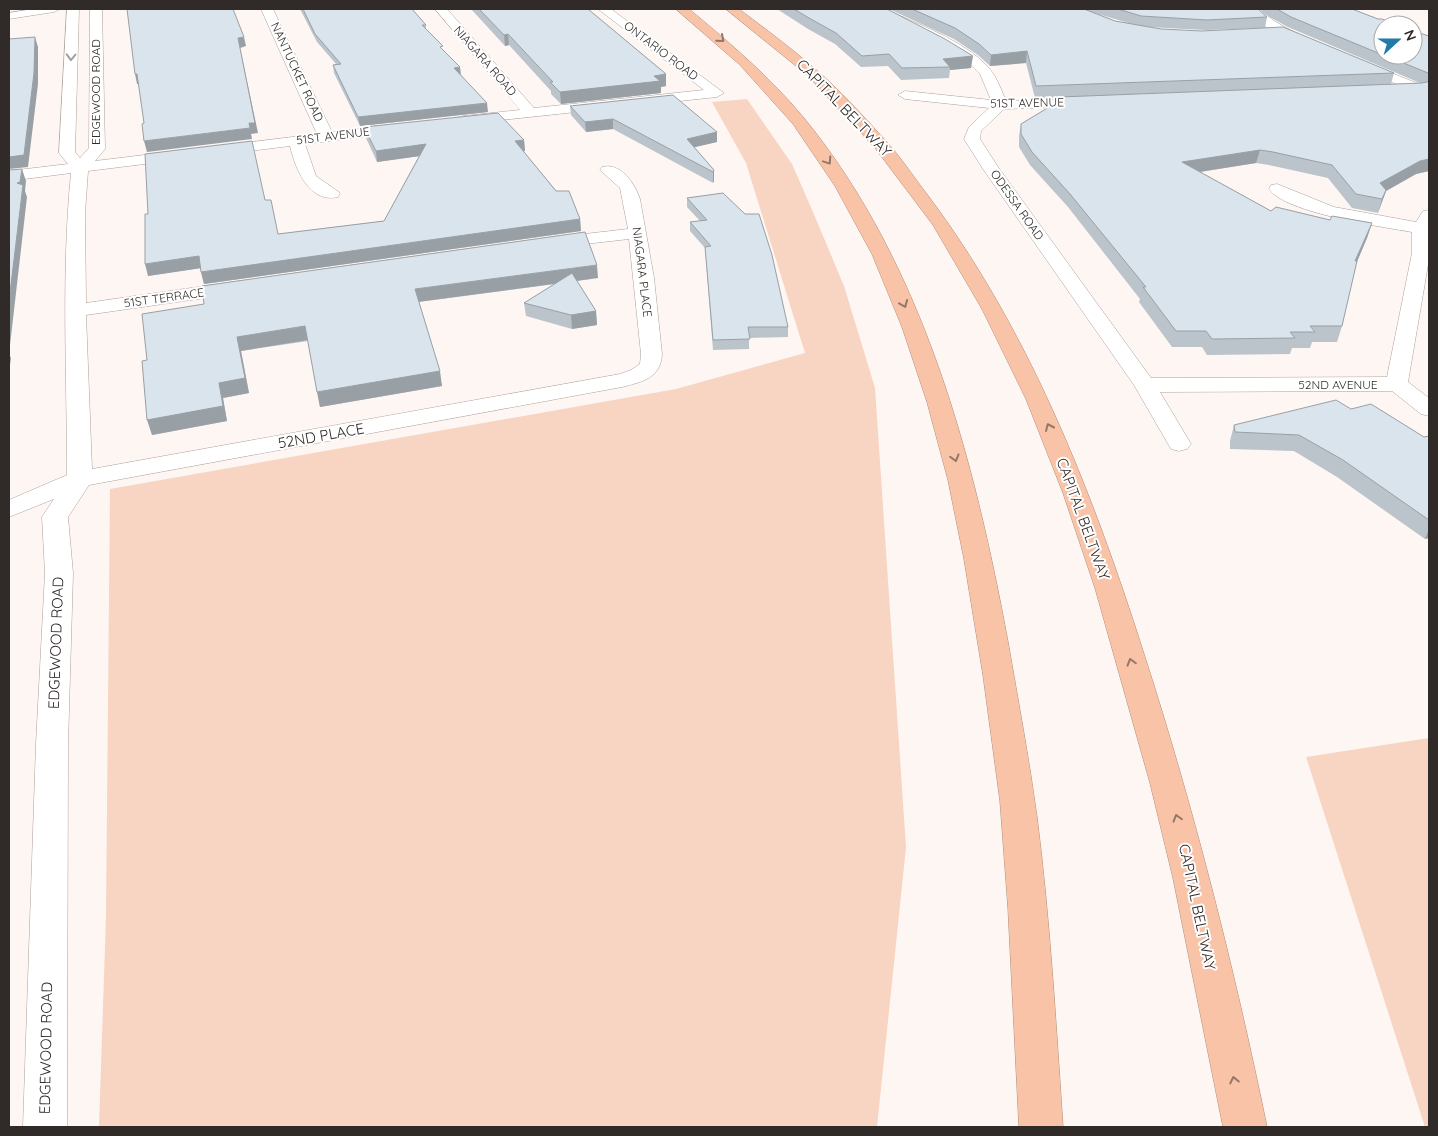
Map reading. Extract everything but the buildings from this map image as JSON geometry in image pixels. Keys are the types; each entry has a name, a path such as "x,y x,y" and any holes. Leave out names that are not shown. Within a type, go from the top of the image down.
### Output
{"highway":[{"path":"682,9 707,27 738,54 770,86 808,132 844,184 884,255 924,353 962,484 991,626 1021,832 1041,1127"},
{"name":"CAPITAL BELTWAY","path":"732,9 788,50 823,82 869,129 912,181 961,253 1015,350 1072,481 1122,628 1183,841 1245,1127"}],"street":[{"path":"9,16 54,9"},
{"name":"EDGEWOOD ROAD","path":"73,9 68,153 80,168 98,150 96,9"},
{"name":"NANTUCKET ROAD","path":"267,9 326,136"},
{"name":"NIAGARA ROAD","path":"441,9 530,113"},
{"name":"ONTARIO ROAD","path":"530,113 717,94 604,9"},
{"path":"876,9 976,63 994,87 1000,106"},
{"path":"1252,9 1261,18 1283,32 1319,47"},
{"path":"1263,34 1283,32"},
{"path":"1346,59 1424,91"},
{"path":"1390,90 1424,91"},
{"name":"51ST AVENUE","path":"905,94 1000,106 1112,101"},
{"name":"ODESSA ROAD","path":"1000,106 974,130 972,139 991,169 1145,386 1180,444"},
{"path":"452,122 530,113"},
{"name":"51ST AVENUE","path":"9,176 414,126"},
{"path":"296,140 301,159 310,180 323,190 332,193"},
{"path":"80,168 76,213 80,479"},
{"name":"NIAGARA PLACE","path":"608,170 628,186 638,233 652,363 647,371 637,376"},
{"name":"52ND AVENUE","path":"1145,386 1398,384 1425,253 1425,222 1321,209 1296,200 1277,189"},
{"path":"534,245 590,237 638,233"},
{"name":"51ST TERRACE","path":"76,310 262,284"},
{"name":"52ND PLACE","path":"9,510 80,479 487,406 637,376"},
{"path":"1398,384 1429,409"},
{"name":"EDGEWOOD ROAD","path":"45,1127 52,754 59,573 55,517 80,479"}],"shaded area":[{"path":"747,99 792,164 844,286 875,388 906,847 877,1127 99,1127 106,916 110,489 676,389 805,353 746,163 712,102"},
{"path":"1429,738 1429,1127 1425,1127 1306,757"}]}
